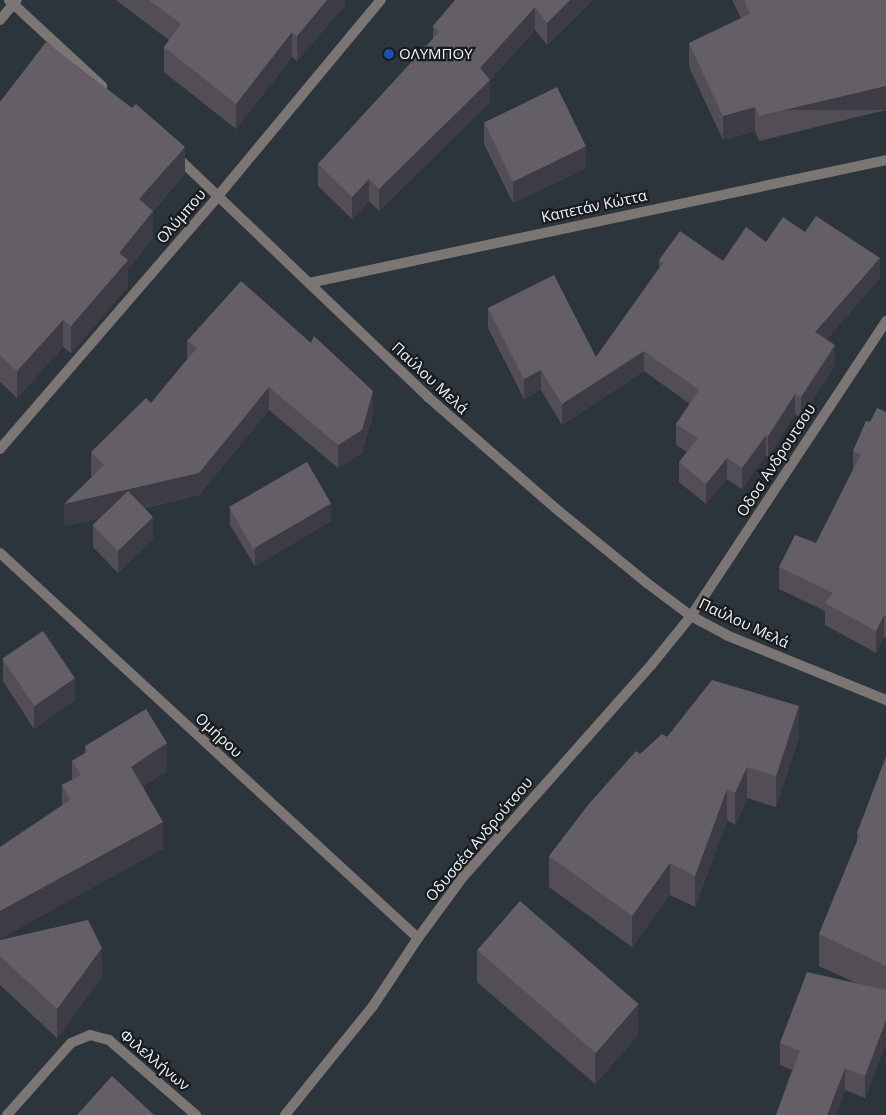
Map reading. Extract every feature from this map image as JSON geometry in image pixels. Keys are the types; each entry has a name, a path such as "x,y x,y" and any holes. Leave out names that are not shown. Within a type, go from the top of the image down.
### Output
{"street":[{"name":"Ολύμπου","path":"0,449 218,196 381,0"},
{"path":"0,20 13,1 112,96"},
{"name":"Παύλου Μελά","path":"169,149 477,442 560,512 690,616 726,635 886,700"},
{"name":"Καπετάν Κώττα","path":"309,283 886,160"},
{"name":"Οδοσ Ανδρουτσου","path":"690,616 886,321"},
{"name":"Ομήρου","path":"0,553 418,938"},
{"name":"Οδυσσέα Ανδρούτσου","path":"285,1115 373,1006 418,938 463,877 652,664 690,616"},
{"name":"Φιλελλήνων","path":"7,1115 71,1043 90,1035 109,1040 196,1115"}],"building":[{"path":"149,0 327,0 297,36 292,32 236,104 164,47 181,24"},
{"path":"455,0 570,0 547,23 535,7 480,68 490,80 379,189 369,179 352,197 318,164 439,32 433,26"},
{"path":"744,0 886,0 886,86 759,116 755,107 723,116 689,43 750,14"},
{"path":"46,42 132,108 136,104 185,147 139,199 153,211 119,253 128,260 71,326 63,320 17,371 0,355 0,102"},
{"path":"557,87 586,146 513,182 484,123"},
{"path":"816,216 880,258 815,332 835,345 801,397 795,394 768,436 766,435 742,468 727,458 706,484 679,462 698,438 676,424 699,390 644,351 562,404 541,370 524,379 488,308 554,275 596,357 663,263 659,260 680,231 723,261 746,227 766,242 783,217 805,232"},
{"path":"241,281 311,343 314,336 373,391 362,430 338,445 269,387 199,473 64,504 104,465 91,452 146,398 151,403 197,348 187,341"},
{"path":"877,408 886,412 886,616 884,615 876,631 825,603 833,593 779,567 795,535 816,543 861,454 853,451 866,421 870,422"},
{"path":"307,462 331,504 253,549 229,507"},
{"path":"128,491 153,517 118,551 93,525"},
{"path":"43,631 75,678 34,706 2,658"},
{"path":"712,680 799,706 776,776 747,767 735,793 727,789 695,876 670,863 632,916 549,856 588,805 636,751 640,754 662,734 667,737"},
{"path":"146,709 167,743 131,767 163,822 0,911 0,847 70,800 62,785 81,775 72,761 88,751 85,746"},
{"path":"886,757 886,966 819,934 860,834 857,833"},
{"path":"520,901 638,1004 596,1053 477,950"},
{"path":"88,920 102,948 57,1009 0,956 0,940"},
{"path":"807,972 886,990 886,1020 865,1076 845,1068 827,1115 776,1115 800,1051 780,1043"},
{"path":"112,1076 154,1115 77,1115"}],"place":[{"name":"ΟΛΥΜΠΟΥ","path":"389,54"}]}
